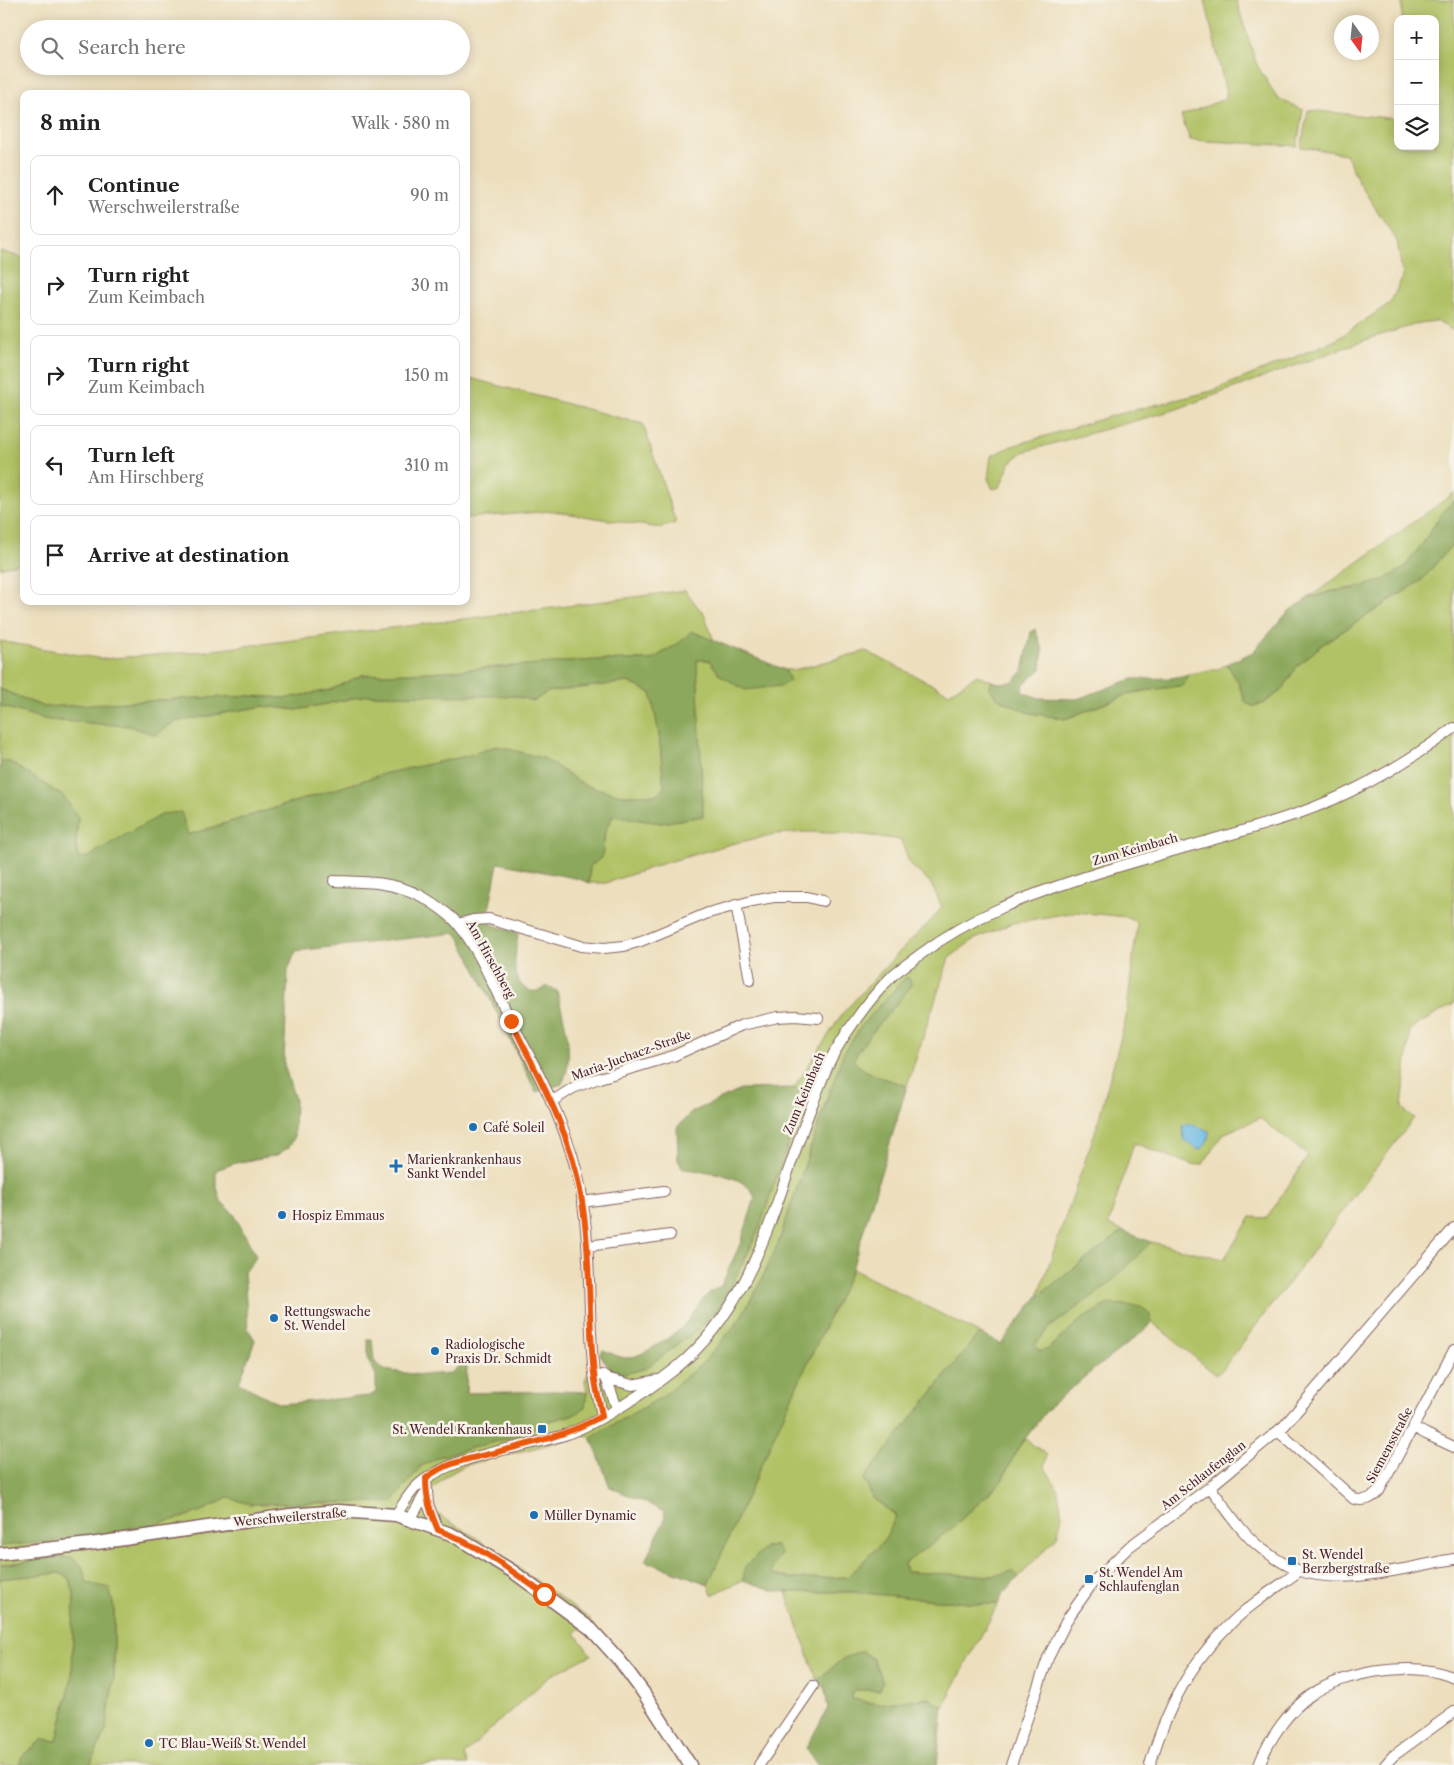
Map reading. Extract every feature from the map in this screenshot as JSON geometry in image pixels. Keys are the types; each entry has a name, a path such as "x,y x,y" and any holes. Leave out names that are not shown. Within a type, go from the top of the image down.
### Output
{"main road":[{"name":"Werschweilerstraße","path":"0,1554 90,1544 290,1515 339,1511 396,1515 451,1534 512,1571 590,1629 620,1661 638,1684 690,1765"}],"street":[{"name":"Zum Keimbach","path":"396,1515 414,1488 426,1478 445,1467 570,1432 647,1390 699,1347 725,1316 743,1287 765,1240 799,1139 833,1054 865,1008 895,974 939,940 978,917 1050,888 1118,866 1283,819 1328,801 1404,763 1454,728"},
{"name":"Am Hirschberg","path":"334,880 381,882 419,895 458,924 477,954 551,1102 565,1133 575,1163 588,1246 593,1365 602,1416"},
{"path":"458,924 473,920 489,919 581,946 604,948 624,946 641,941 708,913 736,904 774,898 807,897 823,901"},
{"path":"736,904 750,980"},
{"name":"Maria-Juchacz-Straße","path":"551,1102 573,1088 588,1082 722,1039 742,1026 778,1017 818,1018"},
{"path":"582,1202 664,1191"},
{"name":"Am Schlaufenglan","path":"1011,1765 1051,1651 1068,1618 1094,1581 1129,1547 1210,1487 1278,1432 1454,1228"},
{"path":"588,1246 670,1235"},
{"name":"Siemensstraße","path":"1278,1432 1354,1498 1360,1500 1373,1497 1380,1491 1454,1350"},
{"path":"593,1365 606,1378 617,1408"},
{"path":"606,1378 632,1384 662,1379"},
{"path":"1413,1426 1454,1447"},
{"path":"426,1478 428,1504 438,1530"},
{"path":"1210,1487 1256,1543 1272,1556 1299,1570 1323,1576 1351,1577 1454,1559"},
{"path":"410,1520 426,1492"},
{"path":"1150,1765 1174,1700 1190,1671 1205,1651 1226,1628 1255,1602 1299,1570"},
{"path":"1259,1765 1269,1744 1285,1721 1310,1695 1326,1686 1377,1672 1405,1669 1426,1670 1454,1678"},
{"path":"759,1765 813,1686"},
{"path":"1385,1765 1393,1756 1454,1712"}],"green space":[{"path":"1205,0 1236,0 1257,65 1277,98 1303,110 1297,146 1190,140 1181,116 1227,98"},
{"path":"1402,0 1454,0 1454,331 1436,321 1420,323 1371,338 1174,410 1023,452 1010,463 1000,487 993,489 988,479 991,456 1012,446 1118,414 1212,391 1336,340 1390,303 1403,277 1397,241 1359,183 1346,154 1301,147 1308,110 1394,119 1394,150 1439,150 1439,15 1402,15"},
{"path":"0,251 20,257 20,563 0,568"},
{"path":"470,378 643,424 676,523 660,528 552,511 470,518"},
{"path":"1454,493 1450,504 1439,517 1413,558 1396,574 1379,582 1332,591 1307,599"},
{"path":"1454,500 1454,542 1422,580 1323,644 1296,667 1283,689 1263,704 1252,706 1245,701 1238,682 1227,664 1253,652 1289,611 1307,599 1383,580 1404,568 1440,516"},
{"path":"1454,542 1454,1004 1410,1029 1402,1108 1414,1118 1222,1370 1216,1375 1152,1322 1149,1313 1082,1319 1047,1350 1039,1351 1034,1345 1050,1327 1108,1285 1151,1242 1224,1259 1251,1217 1267,1218 1308,1156 1260,1118 1223,1134 1203,1164 1192,1165 1134,1143 1108,1225 1123,1231 1038,1296 1096,1129 1126,1018 1137,924 1128,917 1075,912 1013,923 973,940 949,958 907,1086 864,1070 853,1060 866,1040 912,985 909,979 905,978 862,1025 829,1092 778,1244 758,1287 739,1320 705,1361 662,1397 591,1437 583,1436 466,1465 446,1476 431,1491 432,1511 472,1535 591,1620 575,1633 591,1655 550,1676 497,1723 464,1755 468,1765 90,1765 106,1730 114,1676 114,1608 109,1588 87,1583 82,1566 74,1558 58,1557 0,1565 0,1546 118,1533 216,1505 227,1497 250,1504 392,1502 421,1466 441,1456 510,1438 550,1421 578,1413 587,1392 585,1380 593,1365 625,1374 646,1368 742,1266 758,1231 802,1104 801,1094 794,1088 842,1014 901,950 931,921 942,907 930,882 910,865 901,840 865,835 809,832 776,834 731,844 665,863 606,883 589,883 590,866 602,858 605,831 613,816 661,823 703,816 697,660 709,660 720,675 790,681 785,670 794,670 866,651 949,693 977,675 992,681 989,688 998,698 1026,712 1065,719 1132,693 1184,685 1189,674 1218,669 1227,664 1238,682 1245,701 1252,706 1263,704 1283,689 1296,667 1323,644 1422,580"},
{"path":"685,590 705,616 714,641 691,631 679,643 651,660 594,660 362,675 331,690 287,698 250,696 44,707 0,689 0,641 102,659 205,651"},
{"path":"1035,629 1043,650 1041,669 1024,684 1022,692 1039,698 1077,699 1132,679 1172,678 1189,674 1184,685 1132,693 1065,719 1026,712 998,698 989,688 992,681 998,683 1013,682 1023,671 1031,632"},
{"path":"691,631 785,670 790,681 781,686 745,690 720,675 709,660 697,660 703,816 661,823 613,816 605,831 602,858 590,866 589,883 579,879 498,863 488,915 491,924 518,933 515,969 522,985 530,991 541,990 547,986 557,991 568,1050 566,1073 562,1084 536,1092 456,933 296,951 288,970 284,1064 295,1100 294,1138 289,1147 277,1155 236,1163 216,1170 216,1184 221,1201 234,1214 256,1256 244,1272 248,1329 255,1340 239,1383 280,1404 370,1396 376,1392 376,1375 368,1360 368,1339 372,1339 374,1361 384,1370 420,1375 451,1373 460,1365 467,1366 466,1393 587,1392 585,1407 578,1413 550,1421 510,1438 441,1456 421,1466 392,1502 250,1504 227,1497 201,1511 182,1518 152,1525 76,1538 0,1546 0,760 10,762 63,796 78,817 76,844 78,858 89,857 163,814 181,812 188,835 387,773 467,756 497,746 545,759 584,785 621,795 655,795 664,788 659,734 651,693 628,682 547,692 534,701 514,696 368,695 297,710 264,706 174,722 156,735 129,726 48,720 0,706 0,689 44,707 250,696 287,698 330,690 362,675 594,660 651,660 679,643"},
{"path":"628,682 651,693 659,734 664,788 655,795 621,795 584,785 545,759 497,746 467,756 387,773 188,835 115,842 89,857 77,858 78,817 10,762 0,760 0,706 48,720 129,726 156,735 174,722 264,706 297,710 368,695 514,696 534,701 547,692"},
{"path":"905,978 909,978 912,985 866,1040 853,1060 864,1070 907,1086 852,1269 787,1407 708,1584 645,1561 665,1519 664,1511 610,1487 591,1437 662,1397 705,1361 739,1320 758,1287 778,1244 843,1054 862,1025"},
{"path":"794,1088 801,1094 802,1104 758,1231 723,1303 700,1328 646,1368 625,1374 610,1369 600,1354 603,1350 628,1358 650,1349 681,1328 700,1302 708,1294 721,1286 741,1242 755,1198 751,1190 735,1179 724,1175 683,1169 678,1160 677,1127 692,1112 743,1089"},
{"path":"1123,1231 1151,1242 1108,1285 1050,1327 1035,1345 1039,1351 1047,1350 1082,1319 1108,1304 1141,1306 1149,1313 1152,1322 1140,1334 1050,1406 1018,1448 1001,1482 952,1528 904,1564 906,1572 993,1576 1013,1571 1019,1577 1003,1594 998,1604 979,1604 853,1592 786,1592 772,1590 743,1580 745,1567 765,1547 776,1546 781,1553 770,1573 792,1579 847,1577 884,1541 896,1516 873,1498 864,1479 979,1333 1001,1344 1038,1296"},
{"path":"852,1269 979,1333 864,1479 873,1498 896,1516 884,1541 847,1577 792,1579 769,1573 776,1546 765,1547 745,1567 743,1580 712,1595 708,1584 787,1407"},
{"path":"1025,1439 1047,1455 1044,1466 1058,1490 1062,1516 1057,1537 1019,1577 1013,1571 993,1576 906,1572 904,1563 952,1528 1001,1482 1018,1448"},
{"path":"59,1557 74,1558 82,1566 87,1583 109,1588 114,1608 114,1676 106,1730 90,1765 19,1765 22,1756 43,1739 57,1741 72,1678 74,1593 68,1577 59,1573 0,1579 0,1565"},
{"path":"59,1573 68,1577 74,1593 72,1678 57,1741 43,1739 22,1756 19,1765 0,1765 0,1579"},
{"path":"786,1592 853,1592 979,1604 998,1604 943,1707 929,1698 878,1704 852,1699 851,1694 854,1690 880,1690 844,1658 817,1680"},
{"path":"863,1651 874,1660 883,1683 880,1690 854,1690 851,1694 852,1699 878,1704 929,1698 943,1707 937,1765 817,1765 806,1748 828,1708 824,1686 817,1680 844,1658"}],"water":[{"path":"1192,1124 1209,1131 1203,1148 1198,1150 1184,1139 1183,1125"}],"place":[{"name":"Café Soleil","path":"473,1127"},
{"name":"Marienkrankenhaus Sankt Wendel","path":"396,1166"},
{"name":"Hospiz Emmaus","path":"282,1215"},
{"name":"Rettungswache St. Wendel","path":"274,1318"},
{"name":"Radiologische Praxis Dr. Schmidt","path":"435,1351"},
{"name":"St. Wendel Krankenhaus","path":"542,1429"},
{"name":"Müller Dynamic","path":"534,1515"},
{"name":"St. Wendel Berzbergstraße","path":"1292,1561"},
{"name":"St. Wendel Am Schlaufenglan","path":"1089,1579"},
{"name":"TC Blau-Weiß St. Wendel","path":"149,1743"}],"route":[{"path":"511,1021 565,1133 575,1163 581,1190 588,1246 593,1365 602,1416 585,1426 552,1438 465,1460 445,1467 426,1478 426,1492 428,1504 438,1530 451,1534 476,1548 544,1594"}]}
